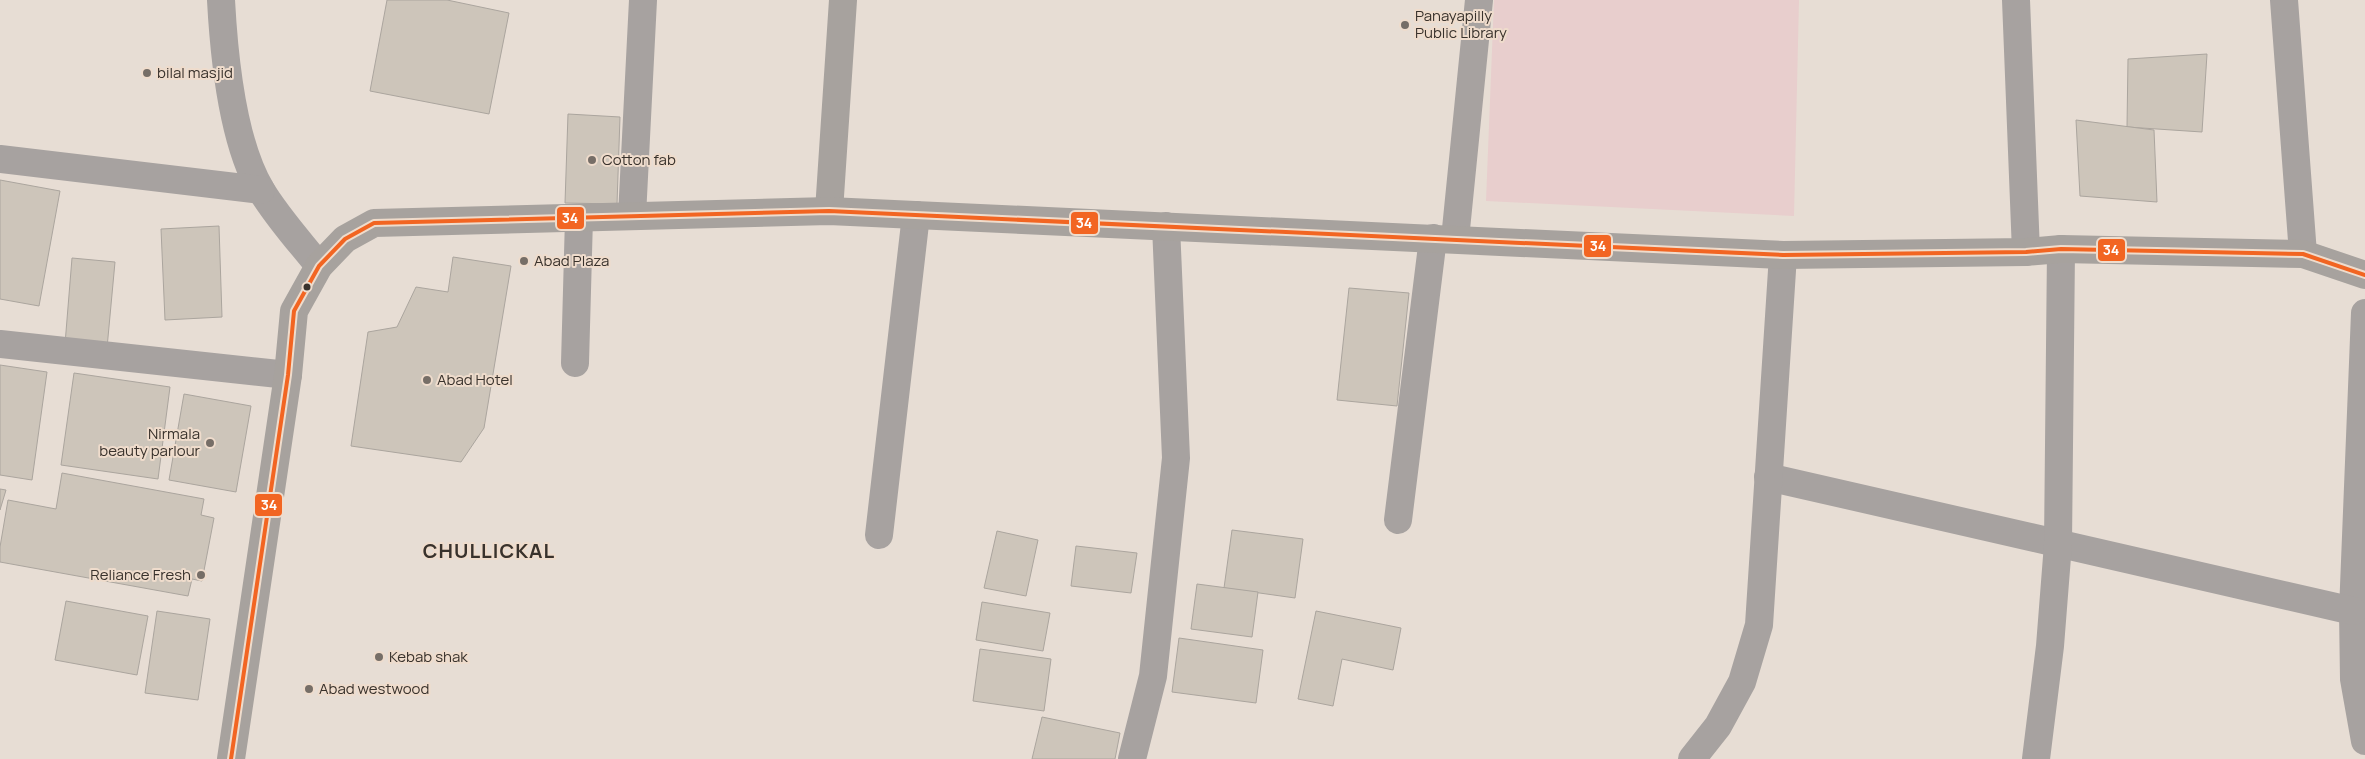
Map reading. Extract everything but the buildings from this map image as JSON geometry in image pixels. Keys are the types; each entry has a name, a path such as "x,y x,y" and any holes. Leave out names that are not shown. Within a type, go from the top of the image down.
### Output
{"main road":[{"path":"829,211 843,0"},
{"path":"232,759 288,375 294,311 319,266 345,239 374,223 829,211 1783,255 2026,252 2061,249 2303,254 2365,275"}],"street":[{"path":"221,0 224,48 242,148 261,190 319,266"},
{"path":"632,216 643,0"},
{"path":"1398,520 1444,239 1478,0"},
{"path":"2016,0 2026,252"},
{"path":"2284,0 2303,254"},
{"path":"0,160 261,190"},
{"path":"879,536 916,215"},
{"path":"575,362 579,218"},
{"path":"1132,759 1153,676 1176,458 1166,226"},
{"path":"2036,759 2050,646 2058,544 2061,249"},
{"path":"1692,759 1718,726 1742,682 1759,625 1783,255"},
{"path":"2365,313 2352,611 2354,679 2365,742"},
{"path":"0,344 288,375"},
{"path":"1768,477 2352,611"}],"shaded area":[{"path":"1494,0 1799,0 1794,216 1486,201"}],"transit line":[{"name":"34","path":"231,759 288,375 294,311 319,266 345,239 374,223 829,211 1783,255 2026,252 2061,249 2303,254 2365,275"}],"place":[{"name":"Panayapilly Public Library","path":"1405,25"},
{"name":"bilal masjid","path":"147,73"},
{"name":"Cotton fab","path":"592,160"},
{"name":"Abad Plaza","path":"524,261"},
{"name":"Abad Hotel","path":"427,380"},
{"name":"Nirmala beauty parlour","path":"210,443"},
{"name":"Reliance Fresh","path":"201,575"},
{"name":"Kebab shak","path":"379,657"},
{"name":"Abad westwood","path":"309,689"}],"district":[{"name":"CHULLICKAL","path":"489,551"}]}
